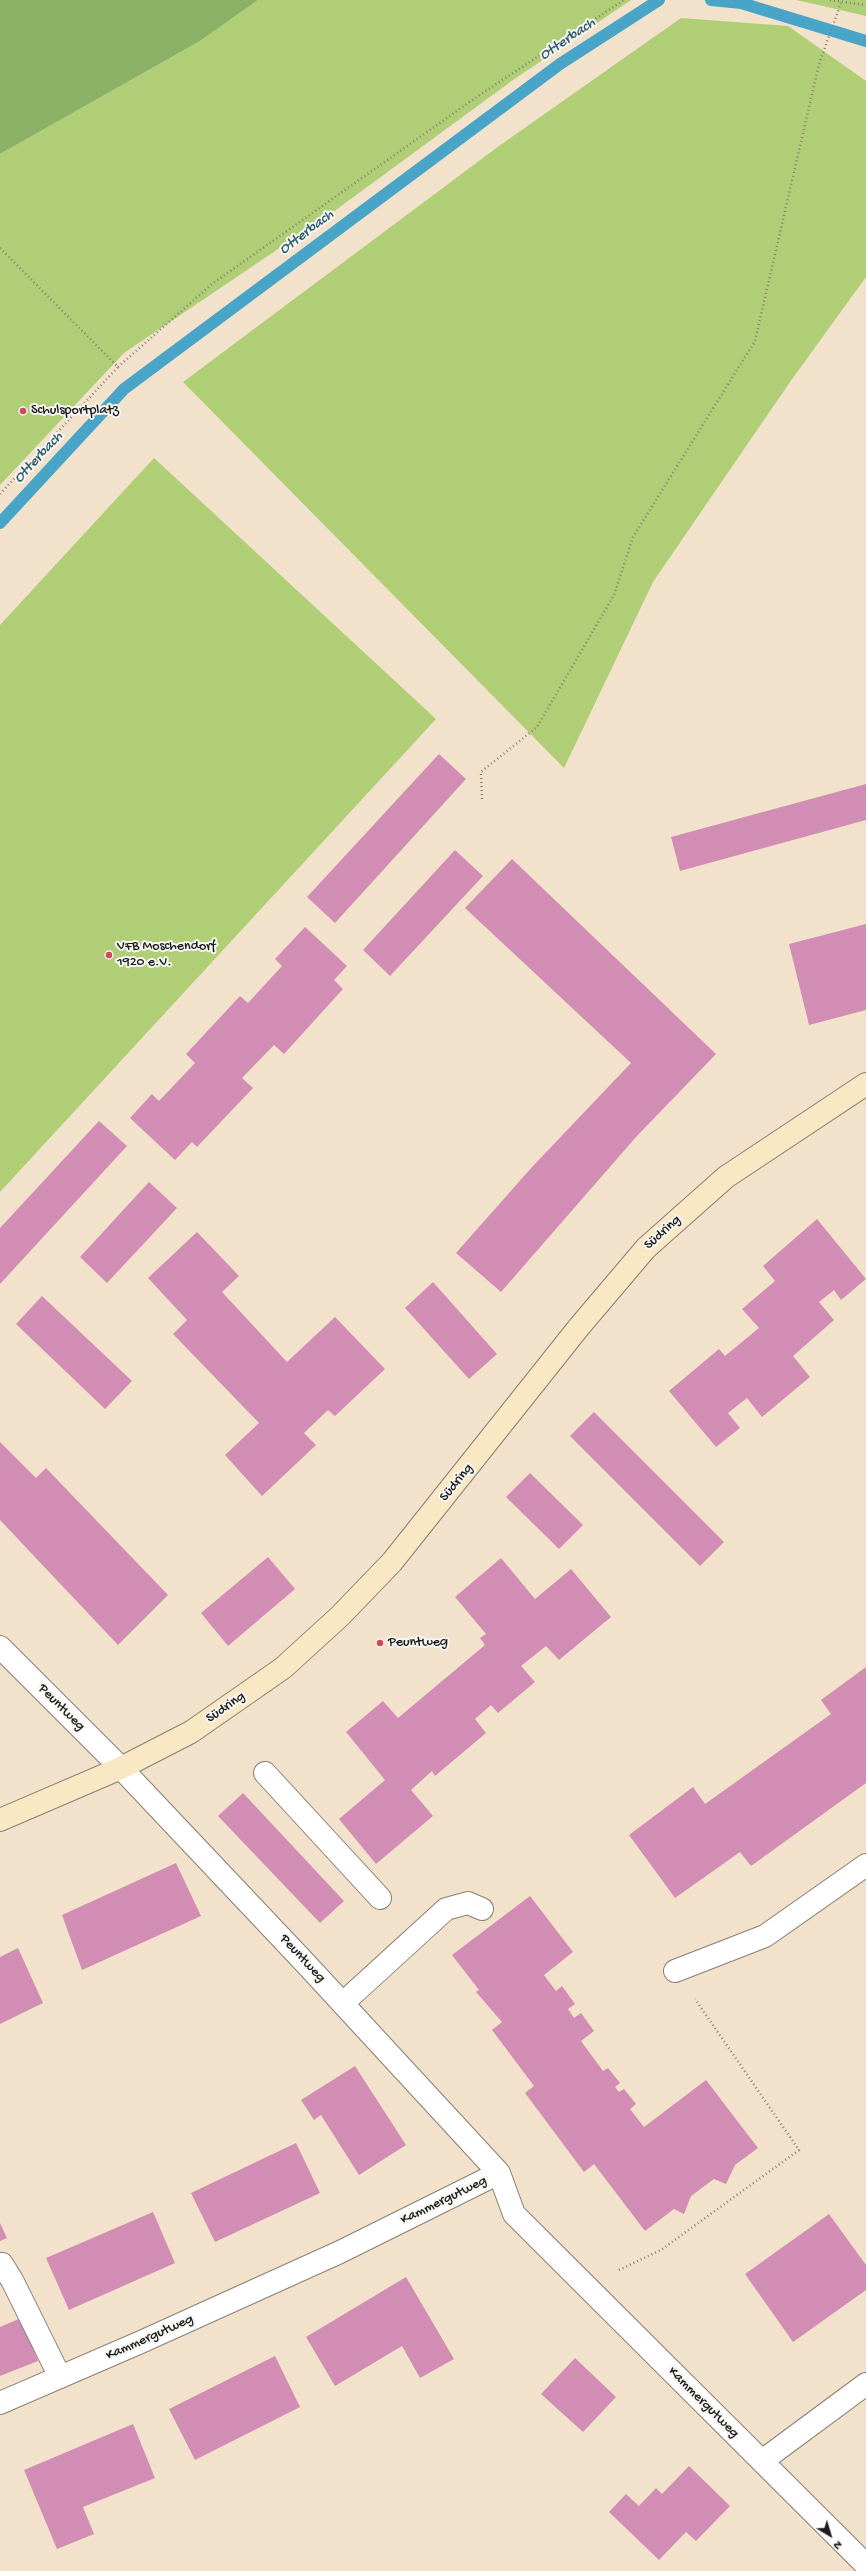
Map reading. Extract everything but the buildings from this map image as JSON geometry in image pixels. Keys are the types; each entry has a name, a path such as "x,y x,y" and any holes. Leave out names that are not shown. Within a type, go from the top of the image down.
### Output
{"street":[{"name":"Südring","path":"0,1820 121,1768 191,1732 283,1668 340,1616 392,1562 579,1327 646,1248 726,1177 866,1084"},
{"name":"Peuntweg","path":"0,1647 121,1768 343,2003 499,2173"},
{"path":"265,1773 380,1898"},
{"path":"675,1971 765,1936 866,1865"},
{"path":"343,2003 446,1909 468,1903 482,1908"},
{"name":"Kammergutweg","path":"0,2403 340,2252 499,2173 514,2214 866,2565"},
{"path":"0,2264 2,2264 13,2282 60,2377"},
{"path":"762,2461 866,2384"}],"path":[{"path":"0,494 118,367 212,284 478,96 624,0"},
{"path":"830,0 841,3 866,5"},
{"path":"482,799 481,772 537,727 614,595 633,537 755,341 819,64 841,3"},
{"path":"0,248 118,367"},
{"path":"586,2286 661,2250 799,2150 675,1971"}],"green space":[{"path":"0,0 258,0 200,41 0,154"},
{"path":"258,0 631,0 513,80 333,212 124,353 0,485 0,154 200,41"},
{"path":"796,0 866,0 866,16 810,3"},
{"path":"681,18 788,26 866,81 866,277 790,382 653,582 564,768 183,382 499,146"},
{"name":"VFB Moschendorf 1920 e.V.","path":"154,458 436,719 0,1192 0,625"}],"waterway":[{"name":"Otterbach","path":"0,523 124,389 560,64 659,0"},
{"name":"Otterbach","path":"711,0 741,3 866,41"}],"place":[{"name":"Schulsportplatz","path":"23,411"},
{"name":"VFB Moschendorf 1920 e.V.","path":"109,955"},
{"name":"Peuntweg","path":"380,1643"}]}
